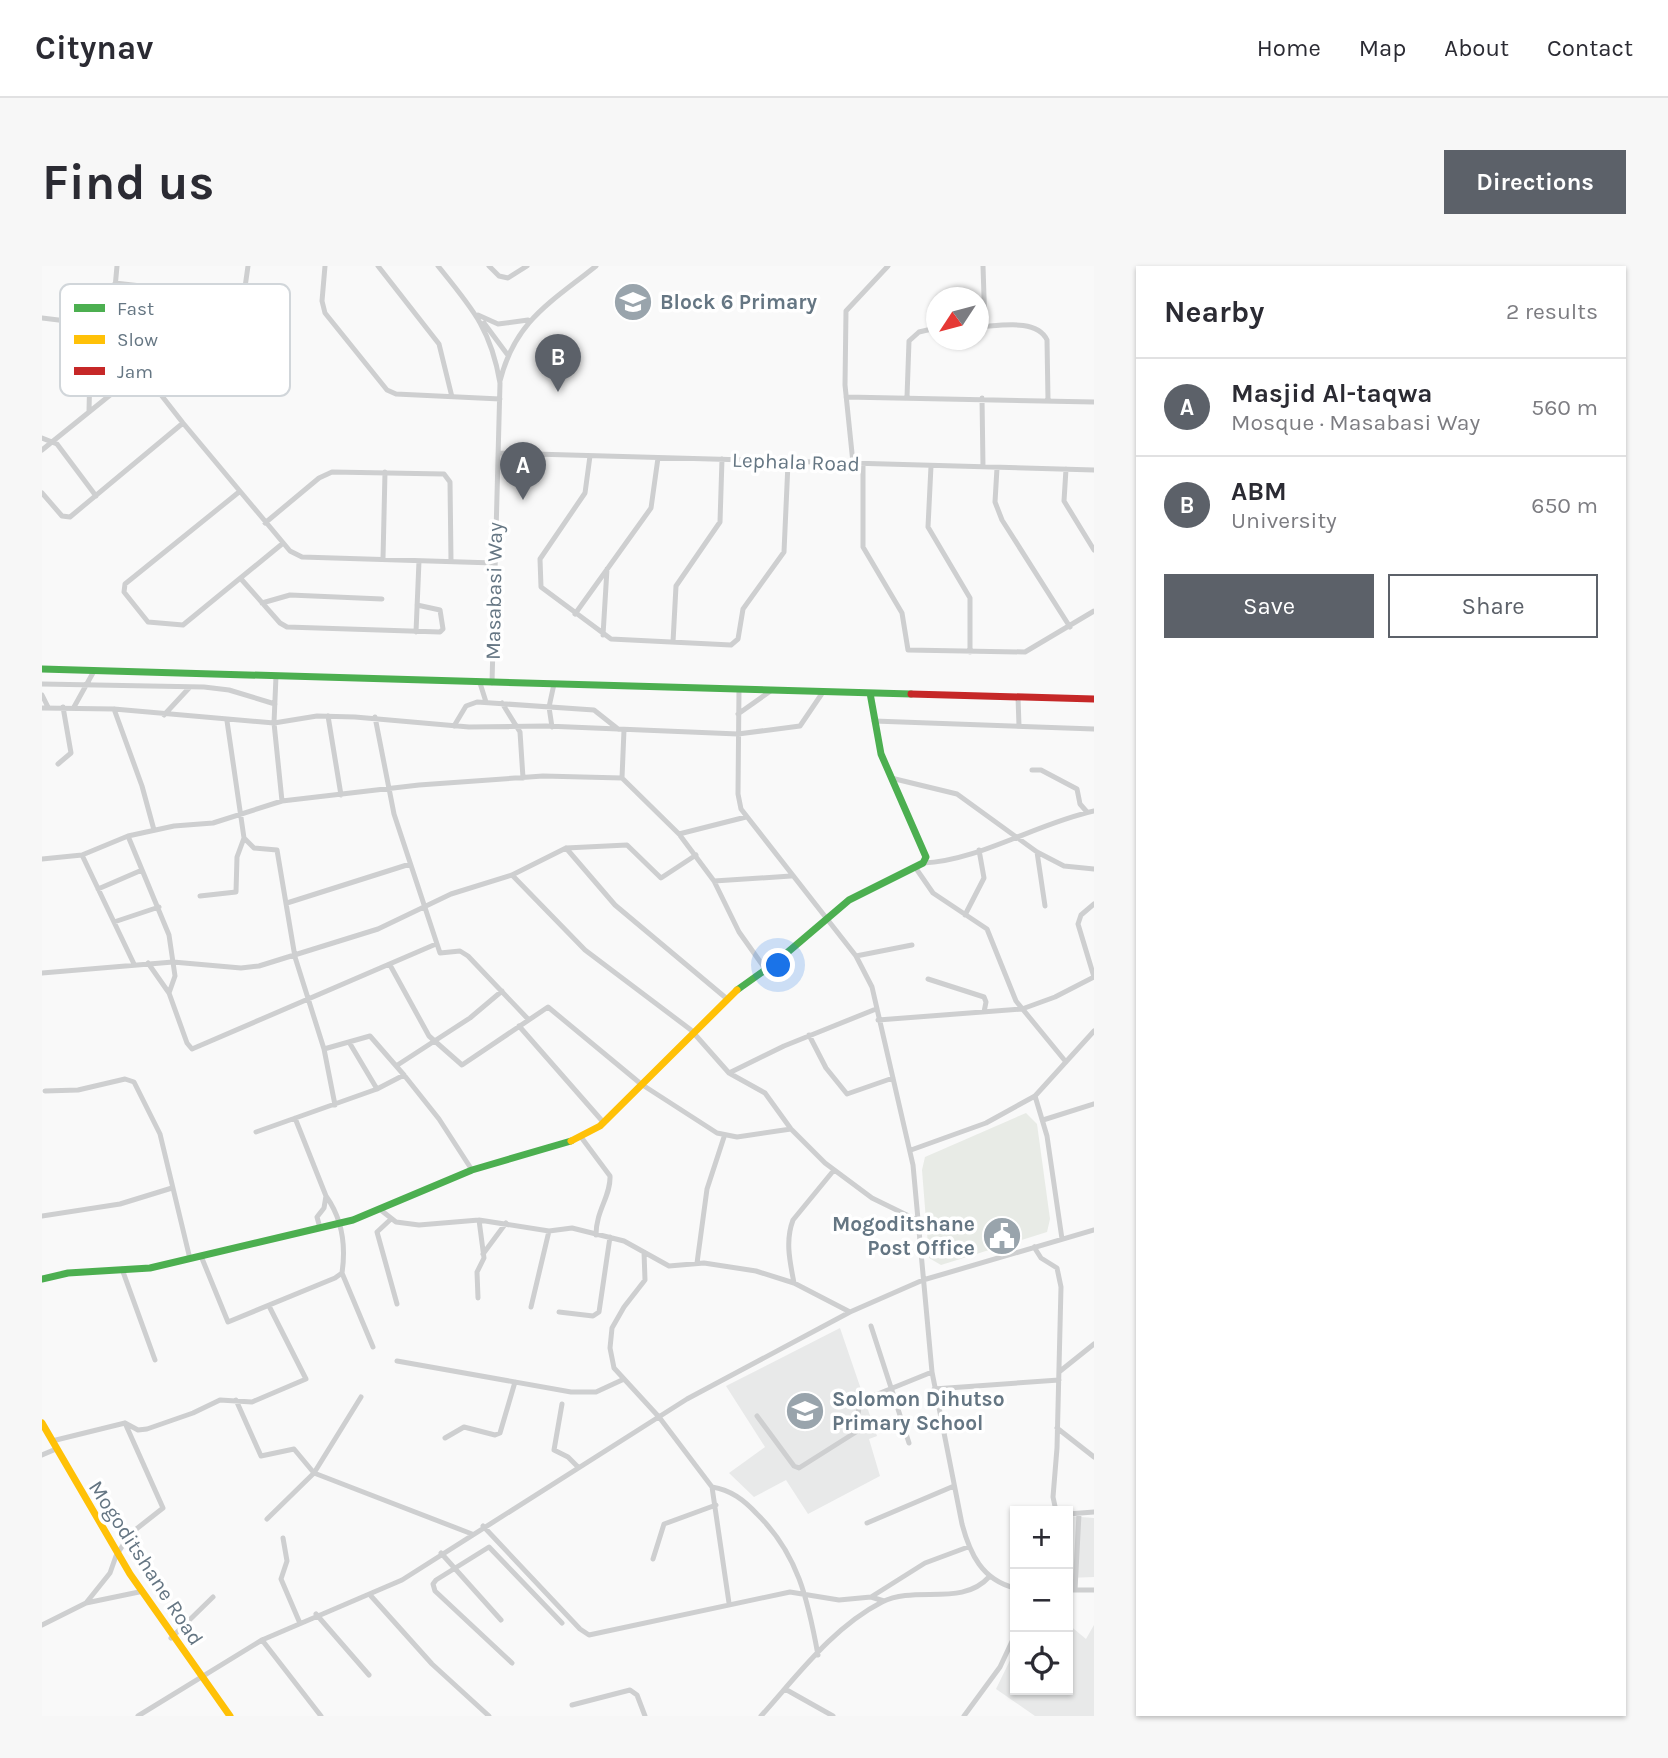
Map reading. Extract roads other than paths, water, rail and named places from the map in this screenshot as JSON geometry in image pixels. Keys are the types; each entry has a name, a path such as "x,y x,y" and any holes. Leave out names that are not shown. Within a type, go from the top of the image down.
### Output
{"main road":[{"path":"42,669 1094,699"},
{"path":"42,1279 150,1268 340,1224 382,1211 472,1170 581,1137 604,1123 691,1030 726,998 766,970 825,918 860,894 919,865 926,857 924,847 890,778 874,721 870,693"},
{"name":"Mogoditshane Road","path":"42,1423 139,1592 230,1716"}],"street":[{"path":"117,266 116,283 125,284"},
{"path":"246,284 248,266"},
{"path":"325,266 322,301 325,313 387,390 396,394 500,399"},
{"path":"378,266 439,344 452,397"},
{"name":"Masabasi Way","path":"438,266 478,315 494,353 500,383 492,683"},
{"path":"489,266 499,276 508,278 527,266"},
{"path":"500,383 507,354 531,319 596,266"},
{"path":"853,463 846,397 846,311 888,266"},
{"path":"983,266 983,287"},
{"path":"478,315 489,321 506,324 531,319"},
{"path":"478,315 507,354"},
{"path":"42,318 60,320"},
{"path":"989,327 1034,327 1043,332 1047,340 1048,400"},
{"path":"907,397 909,341 926,330"},
{"path":"89,396 89,411"},
{"path":"42,450 108,396"},
{"path":"161,396 282,544 302,557 494,563"},
{"path":"846,397 1094,402"},
{"path":"982,398 983,467"},
{"path":"42,494 66,518 183,423"},
{"path":"42,438 54,441 96,496"},
{"name":"Lephala Road","path":"498,453 1094,470"},
{"path":"590,456 585,493 542,555 539,564 541,587 611,639 731,645 738,639 743,609 784,552 788,463"},
{"path":"575,614 651,508 658,458"},
{"path":"673,642 677,586 720,522 722,459"},
{"path":"863,464 863,547 902,613 905,646 913,652 1025,652 1094,611"},
{"path":"931,466 928,527 970,598 970,652"},
{"path":"997,468 995,502 1002,520 1070,627"},
{"path":"1066,469 1064,500 1094,550"},
{"path":"265,523 326,474 340,471 440,474 450,482 451,561"},
{"path":"383,559 385,472"},
{"path":"239,492 124,588 148,622 178,625 188,623 282,544"},
{"path":"416,632 419,561"},
{"path":"603,635 607,569"},
{"path":"242,580 287,627 437,634 443,629 440,610 417,605"},
{"path":"262,603 290,595 383,598"},
{"path":"74,707 94,671"},
{"path":"276,676 274,723 282,801"},
{"path":"480,682 486,702"},
{"path":"42,684 84,687 191,686 229,690 275,704"},
{"path":"552,727 550,707 554,684"},
{"path":"164,715 191,686"},
{"path":"738,690 738,801 746,817 856,956 869,977 911,1150 934,1389 954,1486 968,1546 989,1577 1010,1586"},
{"path":"738,714 772,691"},
{"path":"42,695 45,708 114,709 227,721 274,723 327,716 375,717 454,726 738,734 800,726 823,692"},
{"path":"1018,697 1019,726"},
{"path":"454,726 466,706 486,702 598,711 621,730 622,778 679,834 696,855 714,881 739,932 766,970"},
{"path":"502,703 517,727 523,778"},
{"path":"58,764 71,753 63,707"},
{"path":"114,709 142,786 154,830"},
{"path":"327,716 341,795"},
{"path":"375,717 410,864 436,944 443,955 460,951 468,956 528,1019"},
{"path":"200,896 236,892 237,857 244,838 227,721"},
{"path":"874,721 1094,729"},
{"path":"1032,770 1041,770 1077,789 1079,800 1091,812 1017,835 956,860 919,865 933,893 987,929 1010,990 1021,1009 1066,1062"},
{"path":"42,859 82,855 128,836 213,823 282,801 523,778 622,778"},
{"path":"890,778 957,794 1038,852 1064,866 1094,869"},
{"path":"679,834 746,817"},
{"path":"128,836 169,935 175,976 169,993"},
{"path":"244,838 254,848 277,850 296,957 324,1049 335,1105"},
{"path":"42,973 173,962 241,968 296,957 378,929 450,894 512,875 566,848 627,845 661,878 696,855"},
{"path":"566,848 615,905 726,998"},
{"path":"965,915 984,878 979,850"},
{"path":"1038,852 1045,906"},
{"path":"82,855 134,964"},
{"path":"287,903 410,864"},
{"path":"98,889 142,870"},
{"path":"512,875 585,950 691,1030 729,1073 765,1093 791,1129 834,1170 872,1198 919,1221"},
{"path":"714,881 791,876"},
{"path":"878,1020 1021,1009 1065,992 1094,976 1078,924 1081,915 1094,904"},
{"path":"114,922 159,907"},
{"path":"148,963 169,993 192,1049 309,1002 436,944"},
{"path":"856,956 912,945"},
{"path":"390,965 435,1041 464,1066 544,1007 554,1009 641,1084 724,1137 791,1129"},
{"path":"928,979 984,997 984,1012"},
{"path":"396,1066 470,1018 502,991"},
{"path":"729,1073 808,1035 876,1009"},
{"path":"519,1026 604,1123"},
{"path":"911,1150 986,1124 1035,1096 1094,1031"},
{"path":"808,1035 826,1068 847,1094 892,1078"},
{"path":"324,1049 365,1037 373,1038 439,1119 472,1170"},
{"path":"349,1042 377,1090"},
{"path":"256,1132 377,1090 404,1075"},
{"path":"45,1091 78,1090 130,1080 157,1125 190,1259"},
{"path":"1035,1096 1043,1120 1062,1239"},
{"path":"1043,1120 1094,1105"},
{"path":"295,1118 340,1224 346,1259 342,1273 373,1347"},
{"path":"581,1137 610,1176 608,1190 596,1215 596,1235"},
{"path":"697,1262 707,1189 724,1137"},
{"path":"794,1283 789,1230 793,1220 834,1170"},
{"path":"42,1216 120,1204 172,1188"},
{"path":"320,1228 317,1217 324,1208 326,1196"},
{"path":"382,1211 391,1219 407,1224 430,1225 479,1220 549,1231 572,1228 610,1237 669,1266 697,1262 742,1267 794,1283 850,1312"},
{"path":"391,1219 377,1232 397,1304"},
{"path":"479,1220 483,1254"},
{"path":"478,1298 477,1272 483,1254 506,1223"},
{"path":"138,1716 262,1640 299,1621 371,1595 402,1580 659,1417 850,1312 923,1280 1094,1230"},
{"path":"531,1307 549,1231"},
{"path":"559,1312 593,1316 599,1312 610,1237"},
{"path":"1034,1247 1041,1258 1053,1263 1059,1274 1055,1506"},
{"path":"644,1252 645,1280 616,1319 610,1339 614,1368 622,1380 659,1417 712,1487 729,1603"},
{"path":"201,1256 228,1322 342,1273"},
{"path":"122,1269 155,1360"},
{"path":"42,1455 54,1445 125,1423 138,1430 147,1429 193,1413 219,1400 252,1402 307,1378 269,1306"},
{"path":"871,1326 909,1443"},
{"path":"1059,1372 1094,1343"},
{"path":"397,1361 589,1393 622,1380"},
{"path":"757,1416 794,1466 799,1468 856,1432 859,1407 863,1400 932,1372"},
{"path":"934,1389 1059,1380"},
{"path":"445,1438 464,1427 495,1435 500,1433 515,1382"},
{"path":"267,1519 314,1474 360,1396"},
{"path":"236,1400 261,1456 294,1449 314,1474 472,1534"},
{"path":"562,1404 554,1450 568,1457 578,1467"},
{"path":"86,1603 110,1573 116,1556 130,1534 161,1511 163,1505 139,1460 125,1423"},
{"path":"1058,1428 1092,1455 1094,1446"},
{"path":"867,1523 954,1486"},
{"path":"712,1487 737,1495 772,1528 790,1556 807,1593 818,1655"},
{"path":"653,1559 664,1524 716,1505"},
{"path":"1073,1514 1094,1512"},
{"path":"1073,1571 1079,1514"},
{"path":"483,1527 580,1629 589,1635 790,1592 839,1600 871,1597 884,1601"},
{"path":"283,1538 287,1561 281,1579 299,1621"},
{"path":"871,1597 925,1563 968,1546"},
{"path":"512,1663 433,1588 436,1580 489,1547 562,1623"},
{"path":"441,1553 501,1620"},
{"path":"761,1716 846,1626 884,1601 913,1594 968,1591 989,1577"},
{"path":"1073,1590 1094,1590"},
{"path":"42,1625 86,1603 139,1592"},
{"path":"371,1595 432,1664 489,1716"},
{"path":"172,1638 213,1597"},
{"path":"316,1615 369,1675"},
{"path":"262,1640 321,1716"},
{"path":"964,1716 1000,1667 1010,1646"},
{"path":"785,1689 834,1716"},
{"path":"572,1705 630,1690 637,1695 645,1716"}],"place":[{"name":"Block 6 Primary","path":"633,302"},
{"name":"ABM","path":"558,392"},
{"name":"Masjid Al-taqwa","path":"523,500"},
{"name":"Mogoditshane Post Office","path":"1002,1236"},
{"name":"Solomon Dihutso Primary School","path":"805,1411"}]}
